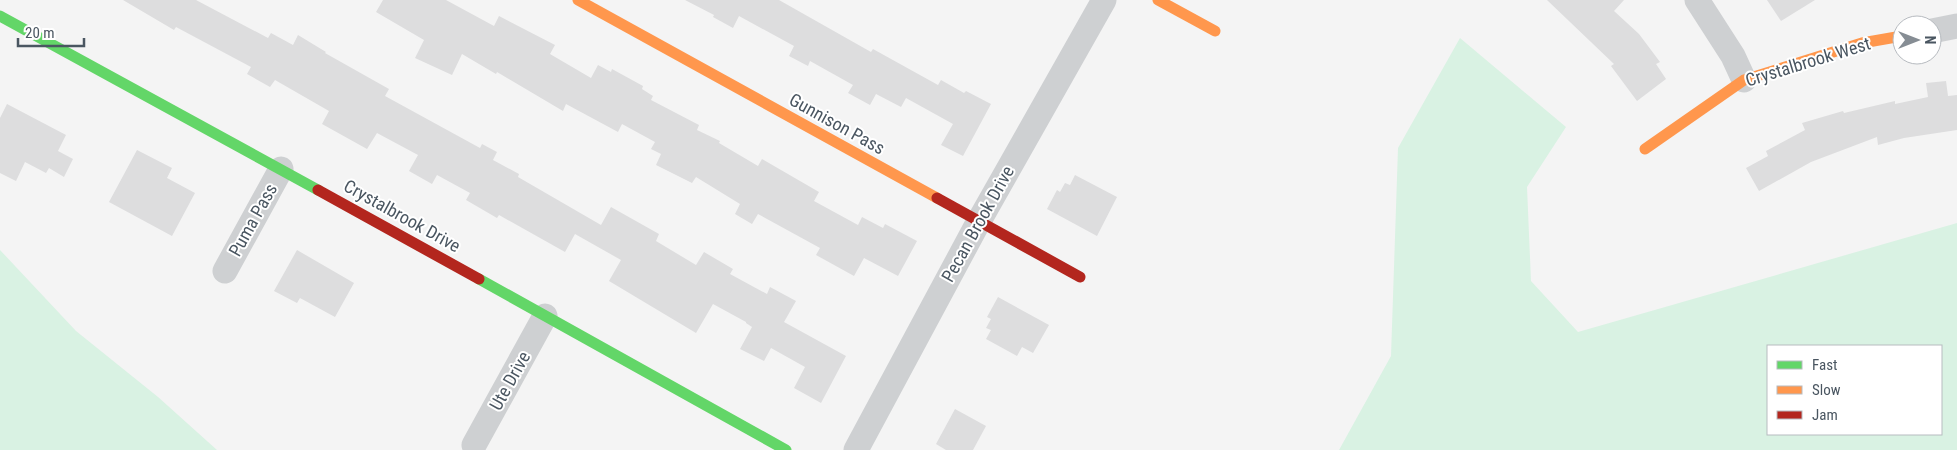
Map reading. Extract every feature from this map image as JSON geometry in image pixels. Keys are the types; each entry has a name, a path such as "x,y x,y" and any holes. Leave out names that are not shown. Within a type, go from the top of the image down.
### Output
{"street":[{"name":"Gunnison Pass","path":"578,0 1080,278"},
{"name":"Pecan Brook Drive","path":"856,450 979,221 1104,0"},
{"path":"1158,0 1215,31"},
{"path":"1697,0 1733,56 1744,80"},
{"name":"Crystalbrook Drive","path":"0,16 281,169 786,450"},
{"path":"1942,29 1957,26"},
{"name":"Crystalbrook West","path":"1645,149 1744,80 1862,43 1892,38"},
{"name":"Puma Pass","path":"225,271 281,169"},
{"name":"Ute Drive","path":"474,445 546,316"}],"green space":[{"path":"1460,38 1566,127 1527,187 1531,281 1578,332 1957,223 1957,450 1339,450 1391,356 1398,148"},
{"path":"0,250 76,331 158,397 217,450 0,450"}],"building":[{"path":"123,0 196,0 268,38 271,33 293,45 298,35 325,53 389,89 385,96 480,148 482,144 497,152 493,160 519,174 518,177 601,225 611,207 659,234 656,241 696,265 704,252 733,269 730,274 767,294 770,287 796,301 784,322 846,356 821,403 794,388 805,367 771,348 764,361 740,349 752,327 746,322 713,304 696,333 609,281 621,260 575,234 565,252 499,215 497,218 466,200 470,193 437,175 432,184 409,171 418,155 377,133 367,149 322,124 329,111 275,80 270,87 247,74 251,67 176,27 174,30"},
{"path":"383,0 446,0 494,26 499,16 555,45 550,54 591,78 598,65 611,72 612,69 643,86 642,89 653,96 651,100 699,125 697,130 720,141 719,143 758,166 762,159 819,192 814,201 858,225 862,217 883,228 885,224 917,241 898,276 864,258 854,276 816,255 820,248 758,214 752,224 735,214 740,204 696,177 692,183 656,165 661,154 651,149 655,142 622,124 618,132 566,104 563,111 497,72 496,74 462,54 452,75 415,58 424,40 376,12"},
{"path":"685,0 779,0 871,52 873,49 938,85 941,80 964,93 966,91 991,104 963,156 941,145 953,124 906,98 901,107 876,94 870,105 848,93 853,85 810,61 808,66 789,56 794,46 739,16 733,28 713,17 714,15"},
{"path":"1547,0 1624,0 1614,11 1639,34 1660,62 1656,64 1666,79 1637,101 1611,66 1614,64"},
{"path":"1767,0 1815,0 1781,21"},
{"path":"1946,81 1948,96 1957,95 1957,130 1904,138 1878,145 1877,137 1811,162 1759,191 1746,168 1768,156 1766,151 1805,130 1802,123 1843,111 1844,113 1895,101 1895,104 1928,97 1926,83"},
{"path":"7,104 66,135 58,151 73,159 64,177 49,168 46,173 25,162 16,181 0,173 0,118"},
{"path":"137,150 172,168 167,178 195,193 172,236 109,202"},
{"path":"1075,175 1117,197 1097,236 1047,209 1057,190 1060,192 1065,183 1070,185"},
{"path":"297,250 354,283 335,317 300,298 297,303 274,291"},
{"path":"998,297 1049,325 1033,353 1022,347 1017,356 986,339 991,330 986,328 991,319 987,317"},
{"path":"955,409 986,426 973,450 946,450 936,444"}],"traffic: fast":[{"path":"0,16 318,190"},
{"path":"479,279 786,450"}],"traffic: slow":[{"path":"578,0 937,198"},
{"path":"1158,0 1215,31"},
{"path":"1645,149 1744,80 1862,43 1892,38"}],"traffic: jam":[{"path":"318,190 479,279"},
{"path":"937,198 1080,277"}]}
